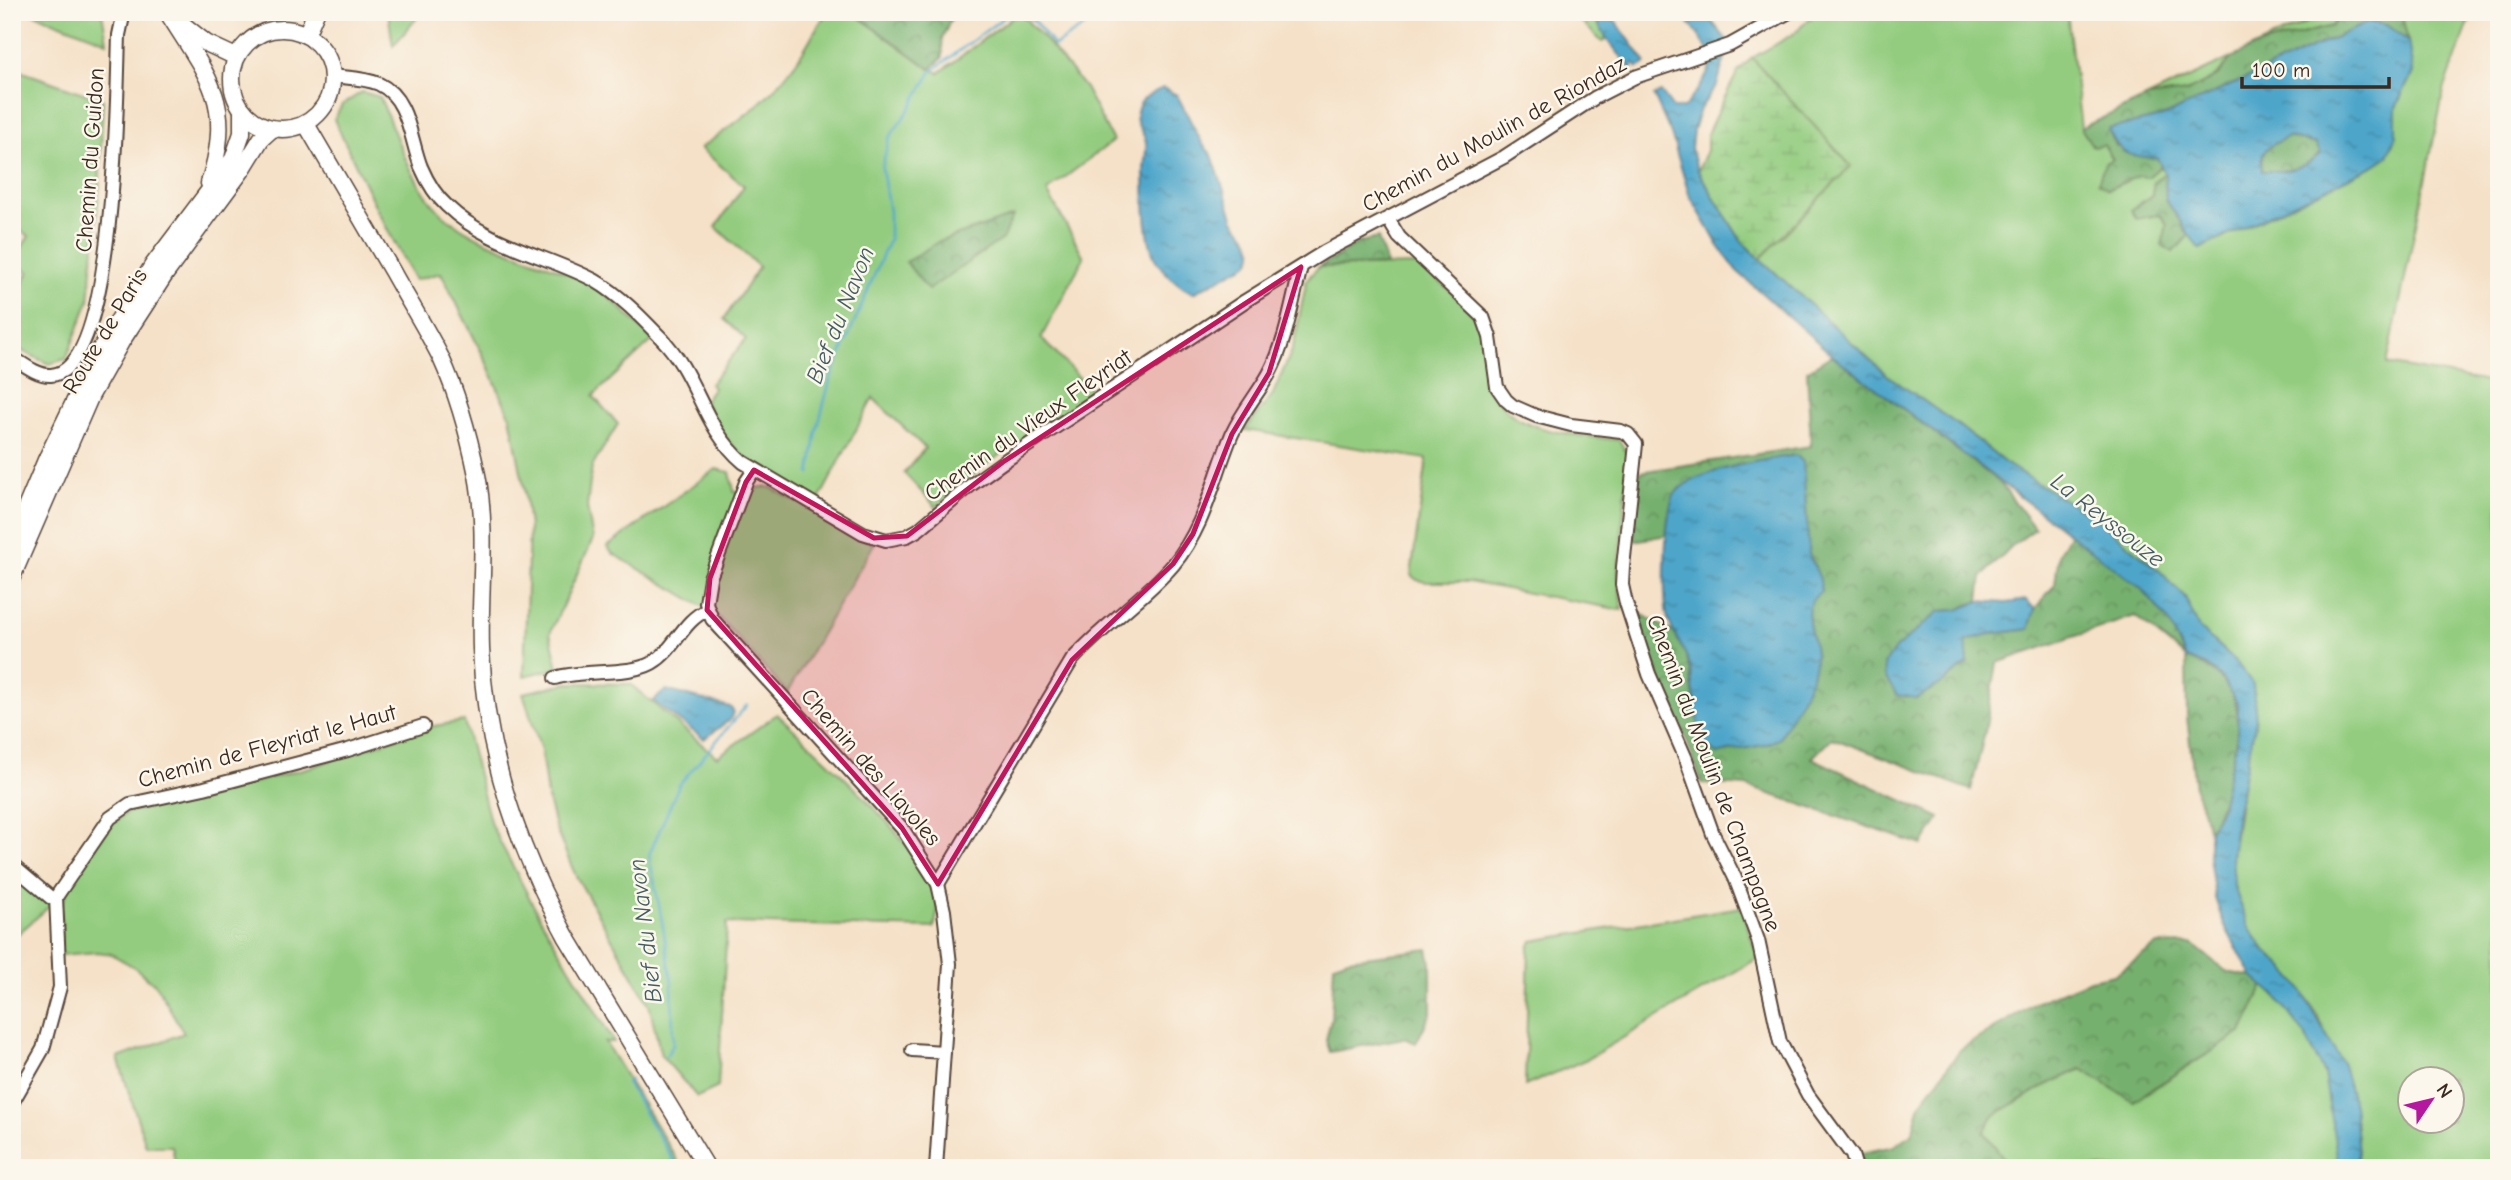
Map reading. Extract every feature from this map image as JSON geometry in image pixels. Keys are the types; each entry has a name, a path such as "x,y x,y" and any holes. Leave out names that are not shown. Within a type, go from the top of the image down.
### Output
{"main road":[{"path":"306,35 316,12"},
{"path":"168,13 206,43 236,57"},
{"path":"168,13 202,67 213,88 218,107 221,127 219,144 205,196"},
{"path":"293,30 306,35 327,57 332,76 332,87 324,107 306,124 287,130 272,129 251,120 242,112 234,98 231,85 236,57 244,45 266,31 293,30"},
{"name":"Route de Paris","path":"12,541 46,460 98,353 153,265 233,159 240,145 242,112"},
{"path":"306,124 442,360 464,421 481,506 481,649 484,688 496,761 519,838 545,898 566,936 707,1168"},
{"name":"Route de Paris","path":"12,577 80,420 121,342 166,273 242,170 261,139 272,129"}],"street":[{"name":"Chemin du Guidon","path":"12,357 40,373 50,376 58,373 72,362 92,319 107,242 114,176 119,35 124,12"},
{"name":"Chemin du Moulin de Riondaz","path":"1301,267 1504,157 1578,107 1620,83 1730,45 1789,12"},
{"name":"Chemin du Vieux Fleyriat","path":"332,76 370,81 390,91 406,116 427,180 445,205 459,216 478,229 596,282 630,307 677,357 721,440 730,451 754,470 874,538 886,540 907,536 918,530 1003,462 1245,300 1301,267"},
{"name":"Chemin du Moulin de Champagne","path":"1388,219 1399,237 1483,317 1490,337 1497,387 1506,400 1536,416 1589,429 1621,431 1633,438 1637,451 1622,585 1626,603 1649,674 1686,759 1713,834 1746,905 1767,974 1780,1042 1808,1095 1852,1155 1856,1168"},
{"path":"938,884 1072,660 1091,638 1132,604 1173,564 1193,534 1205,512 1232,434 1269,373 1301,267"},
{"path":"555,678 568,674 625,670 651,663 667,650 694,618 707,610 706,592 710,578 746,482 754,470"},
{"name":"Chemin des Liavoles","path":"707,610 719,628 761,671 812,732 902,828 938,884 950,964 936,1168"},
{"name":"Chemin de Fleyriat le Haut","path":"56,897 90,843 110,818 130,804 204,788 348,750 423,726"},
{"path":"12,865 51,898 56,897 60,988 43,1049 12,1103"},
{"path":"912,1049 944,1052"}],"highlighted area":[{"path":"1301,267 1269,373 1232,434 1193,534 1173,564 1072,660 938,884 902,828 707,610 710,578 746,482 754,470 874,538 907,536 1003,462"}],"green space":[{"path":"30,12 102,12 107,42"},
{"path":"388,12 422,12 393,46"},
{"path":"828,12 852,12 939,73 1019,12 1085,88 1113,141 1047,191 1084,257 1041,338 1094,393 985,465 936,507 904,473 925,448 873,398 819,500 746,458 724,435 704,401 713,388 710,384 746,339 724,319 759,267 716,227 744,186 700,148 740,120 775,88 800,56"},
{"path":"852,12 954,12 942,39 943,57 931,69"},
{"path":"1582,12 1591,12 1607,39 1602,42 1581,21"},
{"path":"1817,12 2067,12 2081,128 2093,146 2104,144 2113,160 2109,189 2139,175 2148,177 2161,166 2165,173 2154,182 2152,195 2139,204 2150,217 2160,213 2167,225 2162,245 2179,247 2189,235 2200,249 2375,165 2388,156 2396,135 2396,107 2413,72 2401,12 2473,12 2444,90 2387,364 2499,384 2499,1168 2359,1168 2354,1105 2318,1015 2288,972 2262,946 2248,926 2234,886 2232,856 2244,774 2237,663 2198,627 2185,597 2104,524 2005,463 1958,425 1887,375 1760,259 1851,166 1752,58 1792,35"},
{"path":"2328,12 2343,12 2332,26 2256,46"},
{"path":"2343,12 2401,12 2408,41 2386,25 2369,22 2162,117 2108,129 2116,146 2157,157 2161,166 2148,177 2139,176 2108,189 2098,182 2105,163 2113,159 2104,145 2093,147 2081,128 2148,97 2187,92 2219,75 2231,58 2256,46 2332,26"},
{"path":"1752,58 1851,166 1760,259 1742,242 1698,171 1707,150 1707,134 1714,119 1738,71"},
{"path":"2231,58 2223,69 2205,84 2185,92 2148,97"},
{"path":"12,68 103,100 99,194 89,301 66,359 49,364 12,346 12,302 29,272 12,263 29,236 12,225"},
{"path":"362,92 380,97 416,179 432,203 446,217 481,239 590,284 619,306 653,340 593,396 618,424 592,466 587,507 593,539 550,633 558,668 524,676 529,527 510,416 485,359 441,273 415,280 379,214 334,119 342,105"},
{"path":"2287,137 2316,144 2321,153 2307,164 2294,169 2262,171 2264,153 2270,146"},
{"path":"2165,173 2166,200 2189,235 2173,252 2162,245 2167,225 2160,214 2137,219 2131,210 2152,195 2154,182"},
{"path":"1013,216 1002,239 928,290 906,262 938,242"},
{"path":"1378,238 1387,265 1319,267 1360,242"},
{"path":"1421,265 1462,302 1481,327 1493,388 1505,408 1517,418 1533,425 1569,434 1619,440 1629,457 1618,573 1622,610 1468,582 1417,580 1411,575 1427,459 1245,430 1273,394 1293,348 1307,279 1319,267"},
{"path":"1832,355 1999,482 2035,529 2013,545 1982,576 1979,601 1958,610 1940,611 1916,698 1944,682 1968,663 1965,641 1985,635 2029,629 2035,609 2055,584 2059,553 2070,533 2141,588 2167,619 2186,658 2135,616 1997,663 1971,790 1832,738 1812,758 1940,818 1922,845 1746,786 1702,783 1679,719 1641,638 1638,612 1674,633 1684,650 1690,669 1706,745 1717,754 1766,744 1780,738 1814,668 1807,613 1815,566 1809,554 1795,455 1735,466 1703,476 1668,518 1667,535 1634,541 1636,501 1640,472 1811,446 1807,371"},
{"path":"716,469 730,472 734,491 748,494 760,487 770,487 874,544 787,693 717,615 612,553 607,547"},
{"path":"2186,658 2220,677 2235,702 2237,716 2237,732 2226,786 2209,831 2195,788 2187,717"},
{"path":"568,683 630,684 717,757 777,714 870,803 916,857 931,881 938,901 934,928 727,923 718,1087 697,1097 661,1055 649,1004 575,874 556,830 547,796 541,750 523,693"},
{"path":"464,721 491,825 539,916 614,1042 605,1042 682,1168 176,1168 172,1146 146,1146 118,1058 184,1033 156,985 134,967 111,954 98,952 61,955 61,907 70,881 110,825 128,812 181,802 314,766 428,727"},
{"path":"12,874 51,905 12,939"},
{"path":"1741,907 1758,958 1587,1059 1525,1086 1529,948 1532,941"},
{"path":"2192,944 2227,972 2253,977 2264,985 2242,1032 2133,1101 2081,1069 2048,1084 1993,1116 1984,1132 2011,1168 1866,1168 1858,1154 1894,1146 1912,1134 1920,1104 1961,1049 2035,1003 2090,980 2114,975 2157,945"},
{"path":"1428,949 1431,963 1431,1013 1416,1043 1404,1038 1330,1052 1326,1040 1331,1019 1334,964 1348,959"},
{"path":"2264,985 2300,1027 2321,1064 2332,1109 2339,1168 2011,1168 1984,1132 1993,1116 2048,1084 2082,1069 2134,1101 2242,1032"}],"water":[{"path":"1591,12 1609,12 1646,63 1638,68 1634,63 1631,69 1607,39"},
{"path":"1681,12 1704,12 1727,40 1717,85 1700,109 1691,148 1698,171 1742,242 1887,375 1958,425 2005,463 2104,524 2160,571 2185,597 2198,627 2237,663 2253,684 2256,719 2237,811 2232,856 2234,886 2248,926 2303,992 2343,1065 2354,1105 2359,1168 2339,1168 2324,1074 2305,1035 2276,996 2253,977 2224,925 2215,898 2209,857 2209,831 2220,811 2237,739 2238,705 2222,678 2207,666 2186,658 2167,619 2141,588 1832,355 1737,271 1718,245 1689,194 1671,134 1654,96 1661,92 1673,108 1684,108 1709,69 1708,51"},
{"path":"2369,22 2386,25 2408,41 2413,72 2396,107 2396,135 2388,156 2375,165 2199,249 2166,200 2165,173 2157,158 2126,153 2117,145 2108,129 2162,117","holes":["2287,137 2316,144 2321,153 2308,163 2286,170 2262,171 2263,153"]},
{"path":"1163,88 1177,95 1203,145 1212,155 1234,220 1253,250 1249,263 1193,293 1173,280 1157,262 1148,233 1144,185 1146,143 1136,119 1142,101"},
{"path":"1796,455 1803,462 1809,554 1820,579 1821,592 1813,599 1808,616 1814,646 1814,668 1808,686 1780,738 1766,744 1717,754 1707,746 1702,736 1689,663 1667,616 1665,553 1671,503 1675,494 1697,478 1731,467"},
{"path":"2026,600 2035,609 2029,629 1985,635 1966,641 1968,663 1944,682 1916,698 1897,695 1885,677 1884,664 1896,648 1940,611 1958,610 1979,601 2006,603"},
{"path":"666,690 730,707 733,711 731,719 704,739 653,701"}],"waterway":[{"name":"Bief du Navon","path":"810,474 817,430 830,380 889,240 889,212 882,168 889,138 932,71 1011,12"},
{"name":"Bief du Navon","path":"1023,12 1035,22 1054,46 1106,12"},
{"name":"Bief du Navon","path":"666,1056 673,1045 672,982 649,855 679,785 747,705"},
{"name":"Bief du Navon","path":"630,1080 627,1082 629,1086 678,1168"}],"water label":[{"name":"La Reyssouze","path":"2108,520"}]}
